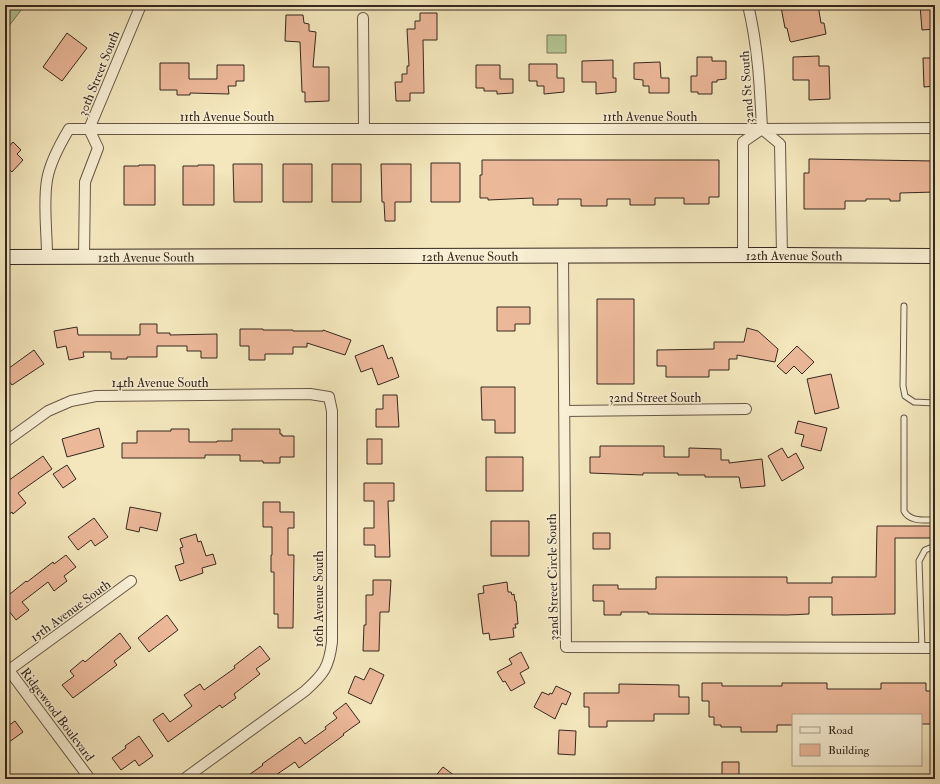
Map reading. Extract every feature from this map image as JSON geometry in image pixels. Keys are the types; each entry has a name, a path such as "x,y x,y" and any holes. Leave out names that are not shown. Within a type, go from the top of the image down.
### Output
{"street":[{"name":"30th Street South","path":"84,256 85,182 98,148 89,129 141,5"},
{"name":"32nd St South","path":"748,5 758,60 762,129 780,144 782,255"},
{"path":"363,18 364,129"},
{"name":"11th Avenue South","path":"89,129 935,128"},
{"name":"30th Street South","path":"47,256 47,179 58,147 69,129 89,129"},
{"path":"743,255 743,142 762,129"},
{"name":"12th Avenue South","path":"5,257 743,255 935,256"},
{"name":"32nd Street Circle South","path":"563,256 566,647 935,648"},
{"name":"14th Avenue South","path":"5,442 48,410 71,401 96,396 310,394 328,397"},
{"name":"16th Avenue South","path":"184,779 305,691 321,677 330,659 332,642 332,411 328,397"},
{"name":"32nd Street South","path":"564,410 746,410"},
{"name":"15th Avenue South","path":"6,670 131,581"},
{"name":"Ridgewood Boulevard","path":"6,670 90,779"}],"lane":[{"path":"904,306 903,386 905,396 914,402 935,403"},
{"path":"904,418 904,511 907,516 913,519 935,520"},
{"path":"922,648 919,561 925,550 935,546"}],"green space":[{"path":"5,5 25,5 5,31"},
{"path":"547,35 566,35 566,53 547,53"}],"building":[{"path":"799,5 799,9 818,5 821,23 824,23 826,34 791,42 787,28 785,28 781,7"},
{"path":"920,5 935,5 935,29 922,30"},
{"path":"420,13 437,13 437,40 423,40 424,93 410,93 410,101 396,101 395,82 402,82 402,74 407,74 407,66 409,66 407,29 415,29 415,21 420,21"},
{"path":"286,15 303,15 304,23 309,24 309,31 316,32 313,67 329,67 329,101 305,102 305,92 302,92 300,42 285,41"},
{"path":"67,33 87,48 62,81 43,67"},
{"path":"819,56 819,66 829,66 830,99 809,100 809,80 793,80 793,57"},
{"path":"697,57 712,57 712,61 726,61 726,79 712,82 712,94 698,94 698,92 691,92 691,76 697,76"},
{"path":"923,58 935,58 935,86 924,87"},
{"path":"613,60 613,78 616,78 616,92 596,94 596,82 582,82 582,61"},
{"path":"660,62 661,78 669,78 669,93 649,93 649,86 643,86 643,80 634,79 634,63"},
{"path":"160,63 189,63 189,79 217,79 217,65 244,65 244,81 236,81 236,86 228,86 229,94 190,93 190,95 177,95 177,90 160,90"},
{"path":"529,64 557,64 557,78 564,78 564,92 544,94 544,86 537,86 537,81 529,81"},
{"path":"476,65 500,65 500,79 513,79 513,93 497,94 497,91 484,91 484,88 476,88"},
{"path":"13,142 21,150 17,154 23,160 12,172 5,165 5,151"},
{"path":"809,159 935,161 935,192 900,193 900,201 890,201 890,199 866,199 866,201 845,201 845,209 804,209 804,173 809,173"},
{"path":"482,160 719,160 719,197 709,197 709,204 684,204 684,198 655,198 655,205 630,205 630,199 607,199 607,206 581,206 581,199 558,199 558,205 533,205 533,198 488,200 488,198 480,198 480,175 482,175"},
{"path":"431,163 460,163 460,202 431,202"},
{"path":"233,164 262,164 262,202 234,202"},
{"path":"283,164 312,164 312,202 283,202"},
{"path":"332,164 361,164 361,202 332,202"},
{"path":"381,164 411,164 411,202 395,202 395,221 385,221 384,202 382,202"},
{"path":"155,165 155,205 124,205 124,166"},
{"path":"214,165 214,205 183,205 183,166"},
{"path":"597,299 634,299 634,384 597,384"},
{"path":"497,307 530,307 530,324 515,324 515,331 497,331"},
{"path":"140,324 157,324 157,333 170,333 170,335 217,334 217,358 201,358 201,351 187,351 187,346 157,346 157,357 127,357 127,359 111,359 111,352 83,352 84,357 69,360 66,346 57,348 54,331 77,327 78,335 140,335"},
{"path":"747,328 758,331 778,349 775,362 737,355 737,359 729,359 729,370 709,370 709,377 666,377 666,366 657,366 657,350 714,349 714,342 744,342"},
{"path":"240,329 293,331 323,330 351,340 345,355 307,343 307,347 293,347 293,354 265,354 265,360 249,360 249,346 240,346"},
{"path":"383,345 388,359 392,357 399,377 378,385 372,368 361,372 355,356"},
{"path":"797,346 814,362 802,374 794,366 786,374 777,366"},
{"path":"34,350 44,364 12,385 5,376 5,371"},
{"path":"831,374 839,408 815,414 807,379"},
{"path":"481,387 515,387 515,433 495,433 495,420 482,420"},
{"path":"383,395 397,395 399,427 376,427 376,409 383,409"},
{"path":"798,421 827,428 821,451 801,446 804,435 795,433"},
{"path":"99,428 104,447 67,457 62,439"},
{"path":"171,429 189,429 189,442 217,442 232,441 232,429 280,429 280,434 282,434 282,436 294,436 294,457 280,457 280,463 240,461 240,455 205,455 205,458 122,458 122,443 137,443 137,431 171,431"},
{"path":"367,439 382,439 382,464 367,464"},
{"path":"600,446 664,446 664,457 689,457 689,448 721,449 721,460 729,460 729,463 762,459 765,486 741,488 739,477 705,477 705,475 678,475 678,473 643,473 643,475 590,473 590,457 600,457"},
{"path":"782,448 788,458 796,453 804,468 782,481 768,456"},
{"path":"43,456 52,469 18,493 26,503 13,514 12,512 5,518 5,483"},
{"path":"486,457 523,457 523,491 486,491"},
{"path":"67,465 76,479 63,488 53,474"},
{"path":"364,483 394,483 394,501 388,501 390,557 375,557 375,545 364,545 364,528 374,528 374,501 364,501"},
{"path":"263,502 280,502 280,512 294,512 294,528 288,528 288,555 294,555 293,628 278,628 278,614 274,614 274,572 271,572 272,527 263,527"},
{"path":"130,507 161,513 157,531 140,527 139,532 126,529"},
{"path":"94,518 108,537 95,546 91,540 78,550 68,537"},
{"path":"491,521 529,521 529,556 491,556"},
{"path":"877,526 935,526 935,538 895,538 895,614 832,615 832,597 809,597 809,614 787,615 648,614 648,612 621,612 621,615 604,615 604,601 593,601 593,585 618,585 618,589 656,589 656,577 787,577 787,583 832,583 832,577 876,577"},
{"path":"593,533 610,533 610,549 593,549"},
{"path":"196,534 198,542 201,541 206,556 213,554 216,564 202,568 203,573 180,581 175,566 184,563 180,548 183,547 180,539"},
{"path":"66,555 76,567 64,576 67,581 54,591 48,582 22,602 29,610 16,620 5,606 5,598 26,581 27,582 53,562 54,564"},
{"path":"373,580 391,580 389,612 380,612 379,651 363,651 364,625 366,625 366,595 373,595"},
{"path":"507,582 508,592 511,592 512,595 514,594 516,601 518,624 515,624 516,628 513,628 514,637 490,640 489,633 483,634 478,594 484,593 483,586"},
{"path":"167,615 178,630 149,652 138,638"},
{"path":"120,633 131,648 114,661 117,665 73,698 62,685 74,676 70,671 83,660 85,662"},
{"path":"260,646 270,659 256,669 260,674 234,694 236,698 222,708 220,705 168,742 153,720 163,713 170,722 192,706 184,695 200,684 204,690 235,668 234,666"},
{"path":"521,652 529,668 520,673 525,683 511,691 497,672 512,664 509,659"},
{"path":"370,668 384,675 371,704 348,693 355,676 364,680"},
{"path":"702,683 722,683 722,686 782,686 782,683 827,683 827,689 881,689 881,683 926,683 926,691 935,691 935,724 922,724 922,714 792,714 792,725 777,725 777,732 741,732 741,727 721,727 721,725 714,725 714,717 709,717 709,701 702,701"},
{"path":"619,684 679,685 679,697 689,697 689,714 654,714 654,721 607,721 607,727 589,727 589,707 584,707 584,693 619,693"},
{"path":"556,686 571,693 566,705 562,703 555,719 534,707 542,692 549,695 550,693 552,694"},
{"path":"346,703 360,722 343,734 344,735 299,768 295,762 270,779 243,779 300,737 305,744 326,729 325,727 337,718 333,713"},
{"path":"15,721 23,732 5,745 5,728"},
{"path":"559,730 576,731 575,755 558,754"},
{"path":"139,736 153,756 139,766 135,760 121,770 112,758"},
{"path":"722,762 739,762 739,777 722,777"},
{"path":"443,767 459,779 433,779"}]}
